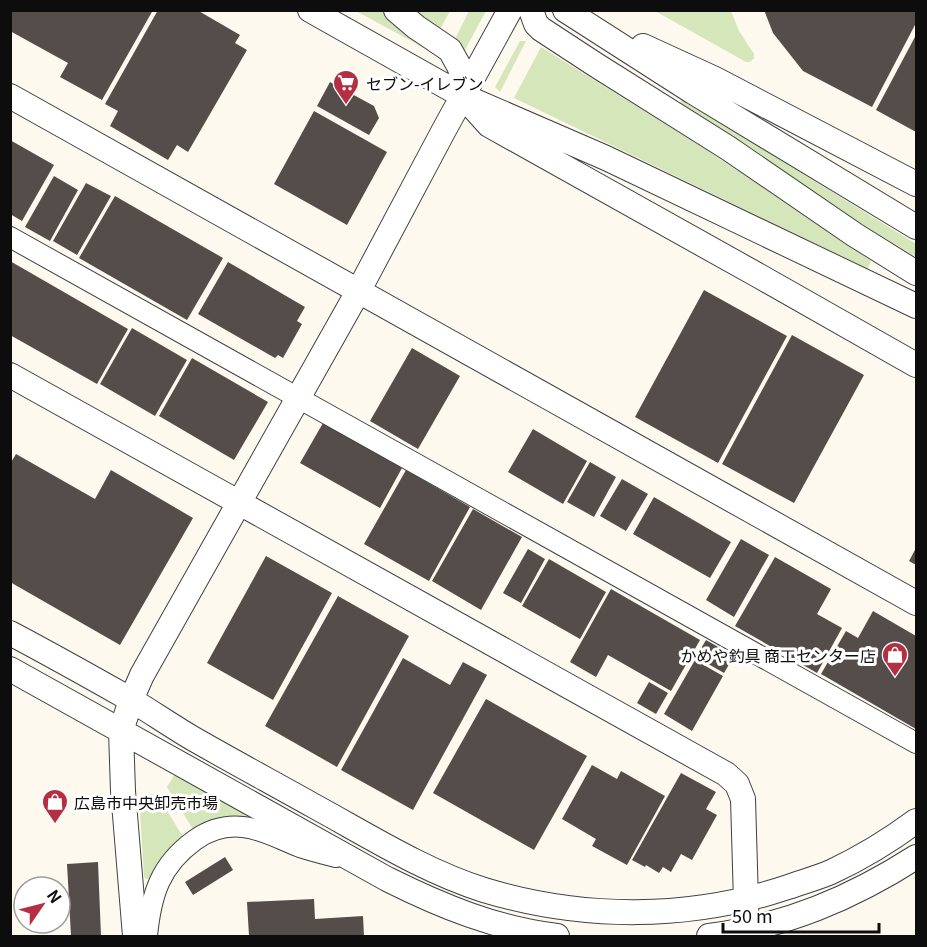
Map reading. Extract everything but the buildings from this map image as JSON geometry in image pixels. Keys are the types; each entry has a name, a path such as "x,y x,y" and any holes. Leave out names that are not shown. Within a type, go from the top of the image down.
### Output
{"street":[{"path":"310,10 463,96 606,158 916,306"},
{"path":"396,10 450,50 460,68 463,96 489,125 916,365"},
{"path":"135,936 123,790 121,731 131,700 142,675 359,290 510,10"},
{"path":"531,10 541,29 728,148 855,235 916,273"},
{"path":"565,10 693,92 916,227"},
{"path":"592,10 607,38"},
{"path":"607,38 628,39 662,54 916,184"},
{"path":"10,96 916,603"},
{"path":"10,237 916,743"},
{"path":"881,346 916,360"},
{"path":"10,375 726,774 736,784 743,799 747,934"},
{"path":"10,633 131,700 191,737 443,875 482,889 561,908 651,913 747,900 828,873 874,850 916,821"},
{"path":"10,669 398,884 451,909 511,928 557,936"},
{"path":"147,936 155,894 169,864 183,849 200,837 223,827 249,828 361,865"},
{"path":"709,936 747,934 812,910 845,897 916,857"}],"green space":[{"path":"356,11 383,11 428,46 426,49"},
{"path":"408,11 450,11 438,33"},
{"path":"469,11 486,11 465,50 453,43"},
{"path":"655,11 731,11 754,58 746,62"},
{"path":"520,41 526,41 500,92 495,87"},
{"path":"541,47 710,152 871,261 868,269 514,98"},
{"path":"682,99 916,244 916,257 840,211 679,104"},
{"path":"175,774 242,810 244,817 194,831 167,787"},
{"path":"157,794 183,837 164,856 149,879 146,879 144,877 139,795"}],"place":[{"name":"セブン-イレブン","path":"346,106"},
{"name":"かめや釣具 商工センター店","path":"895,678"},
{"name":"広島市中央卸売市場","path":"55,825"}]}
